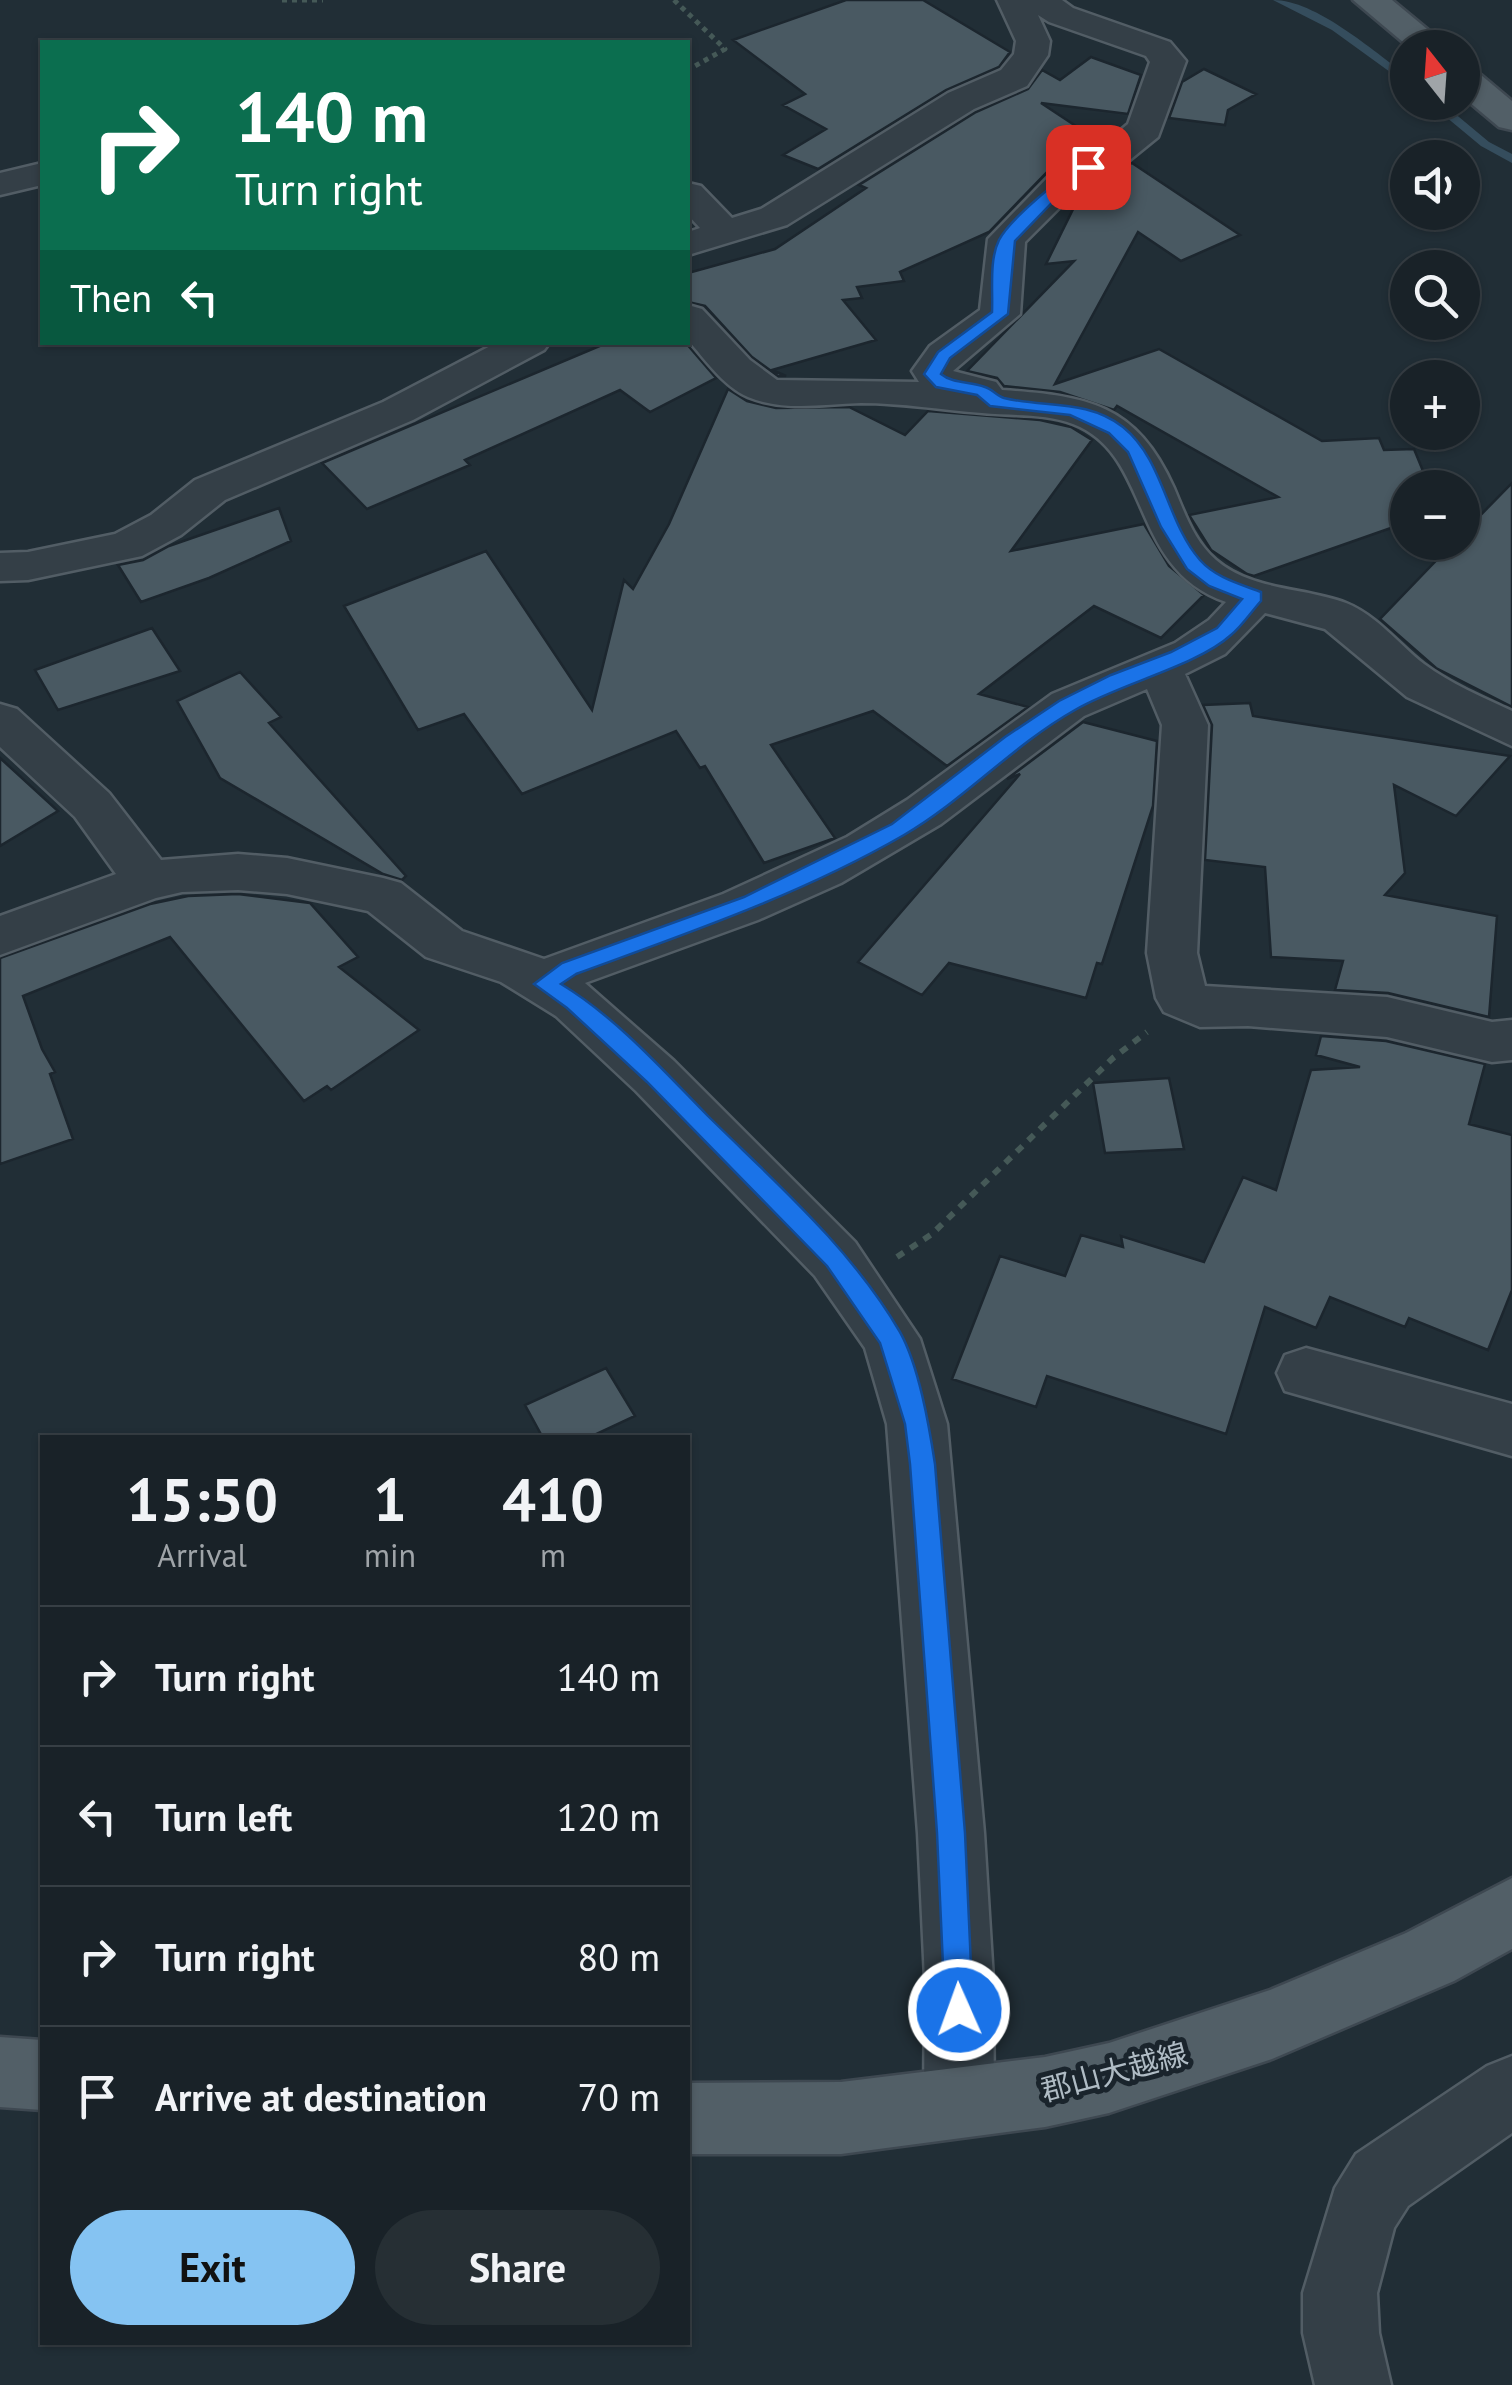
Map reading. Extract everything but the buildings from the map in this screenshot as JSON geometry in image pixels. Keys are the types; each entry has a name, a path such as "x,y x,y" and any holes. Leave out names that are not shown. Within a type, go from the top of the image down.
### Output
{"main road":[{"path":"1370,0 1409,30"},
{"path":"1480,93 1512,119"},
{"name":"郡山大越線","path":"690,2119 841,2118 1045,2092 1109,2078 1272,2024 1430,1957 1512,1912"},
{"path":"0,2072 40,2074"}],"street":[{"path":"690,243 782,213 884,145 1019,73 1033,41 1014,0"},
{"path":"996,402 982,391 942,383 932,374 933,368 944,355 1000,314 1002,261 1007,240 1018,227 1066,180 1113,155 1145,129 1168,60 1158,49 1061,15 1039,0"},
{"path":"0,184 40,174"},
{"path":"690,196 724,230"},
{"path":"690,319 746,378 762,387 787,392 861,391 1073,410 1115,429 1136,450 1170,527 1194,565 1216,582 1254,596 1288,600 1334,615 1362,632 1407,675 1450,702 1512,730"},
{"path":"0,566 28,566 126,546 166,525 210,490 398,411 524,345"},
{"path":"544,984 569,968 709,919 834,864 932,807 1012,742 1066,706 1224,632 1254,596"},
{"path":"1156,666 1171,689 1184,725 1172,952 1180,994 1186,1002 1387,1017 1492,1042 1512,1040"},
{"path":"0,720 92,805 149,881"},
{"path":"0,936 149,881 182,874 238,872 361,889 384,896 444,944 519,968 574,1002 655,1076 806,1229 854,1284 891,1339 917,1424 951,1833 959,1979 960,2100"},
{"path":"1306,1373 1512,1430"},
{"path":"1353,2385 1341,2333 1340,2293 1360,2214 1382,2180 1512,2091"}],"path":[{"path":"282,0 323,0"},
{"path":"674,0 725,48 690,69"},
{"path":"854,1284 932,1234 1113,1058 1186,1002"}],"waterway":[{"path":"1278,0 1336,28 1390,68"},
{"path":"1455,120 1512,159"}],"route":[{"path":"959,2010 951,1833 922,1464 917,1424 891,1339 836,1259 655,1076 574,1002 544,984 569,968 751,902 899,829 1012,742 1066,706 1118,679 1178,657 1224,632 1254,596 1216,582 1194,565 1170,527 1136,450 1115,429 1073,410 996,402 982,391 942,383 932,374 944,355 1000,314 1002,261 1007,240 1066,180 1088,167"}]}
